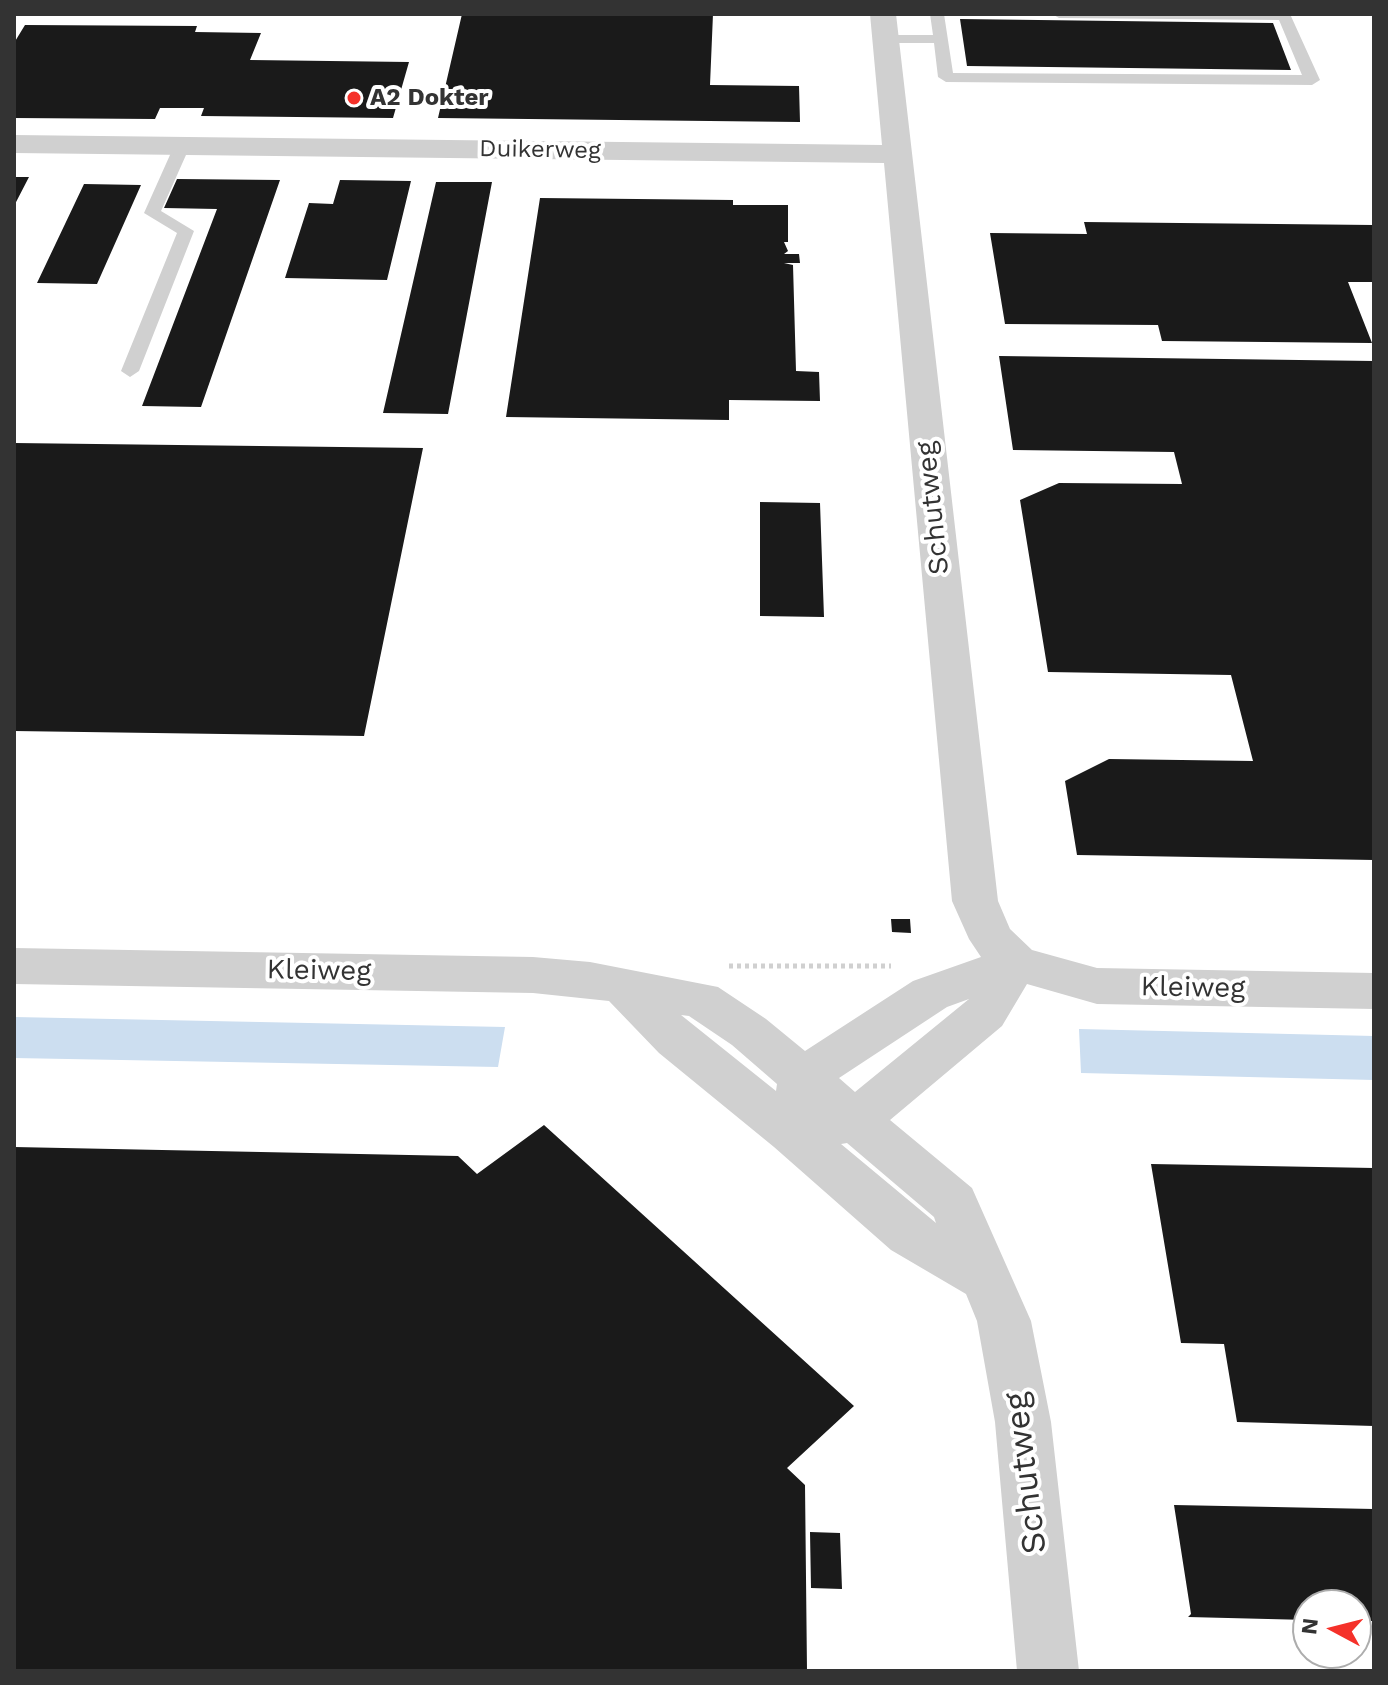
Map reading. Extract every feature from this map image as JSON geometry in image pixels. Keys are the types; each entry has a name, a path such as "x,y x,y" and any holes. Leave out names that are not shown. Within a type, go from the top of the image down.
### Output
{"street":[{"name":"Schutweg","path":"884,27 975,901 992,939 1016,963"},
{"name":"Duikerweg","path":"14,144 898,154"},
{"name":"Kleiweg","path":"1016,963 1097,986 1374,991"},
{"path":"792,1132 803,1077 930,994 1016,963"},
{"path":"792,1132 855,1121 985,1013 1016,963"},
{"name":"Kleiweg","path":"14,966 533,975 590,980 701,1000 749,1032 855,1121"},
{"path":"624,987 676,1040 792,1132 910,1234 987,1279"},
{"name":"Schutweg","path":"855,1121 954,1203 1004,1321 1023,1422 1048,1671"}],"lane":[{"path":"937,14 946,77 1312,80 1284,16 1059,14"},
{"name":"Schutweg","path":"884,27 941,39"},
{"path":"130,371 186,231 152,213 182,146"}],"path":[{"path":"725,966 896,966"}],"water":[{"path":"14,1017 505,1027 498,1067 14,1058"},
{"path":"1079,1029 1374,1036 1374,1080 1081,1073"}],"building":[{"path":"462,14 713,14 710,85 799,86 800,122 438,118"},
{"path":"960,19 1273,23 1291,70 967,66"},
{"path":"25,25 197,26 195,32 261,33 250,60 409,62 393,118 201,116 204,108 160,108 155,119 14,118 14,43"},
{"path":"14,177 29,177 14,206"},
{"path":"177,179 280,180 201,407 142,406 217,209 164,208"},
{"path":"340,180 411,181 387,280 285,278 309,203 333,204"},
{"path":"436,182 492,182 448,414 383,413"},
{"path":"84,184 141,185 97,284 37,283"},
{"path":"540,198 733,200 733,205 788,205 788,242 784,242 788,251 784,254 799,254 800,263 784,263 793,265 796,371 819,372 820,401 729,400 729,420 506,417"},
{"path":"1084,222 1373,225 1374,282 1348,282 1372,343 1162,341 1158,325 1005,324 990,233 1087,234"},
{"path":"999,356 1374,361 1374,860 1077,855 1065,781 1109,759 1253,761 1231,675 1048,672 1020,500 1059,483 1182,484 1174,452 1013,450"},
{"path":"14,443 423,448 364,736 14,731"},
{"path":"760,502 820,503 824,617 760,616"},
{"path":"891,919 910,919 911,933 892,932"},
{"path":"544,1125 854,1406 787,1468 805,1485 807,1671 14,1671 14,1147 458,1156 477,1174"},
{"path":"1151,1164 1374,1168 1374,1426 1237,1422 1224,1344 1181,1343"},
{"path":"1174,1505 1374,1509 1374,1621 1372,1589 1292,1589 1292,1620 1188,1617 1191,1614"},
{"path":"810,1532 840,1533 842,1589 811,1588"}],"place":[{"name":"A2 Dokter","path":"354,98"}]}
